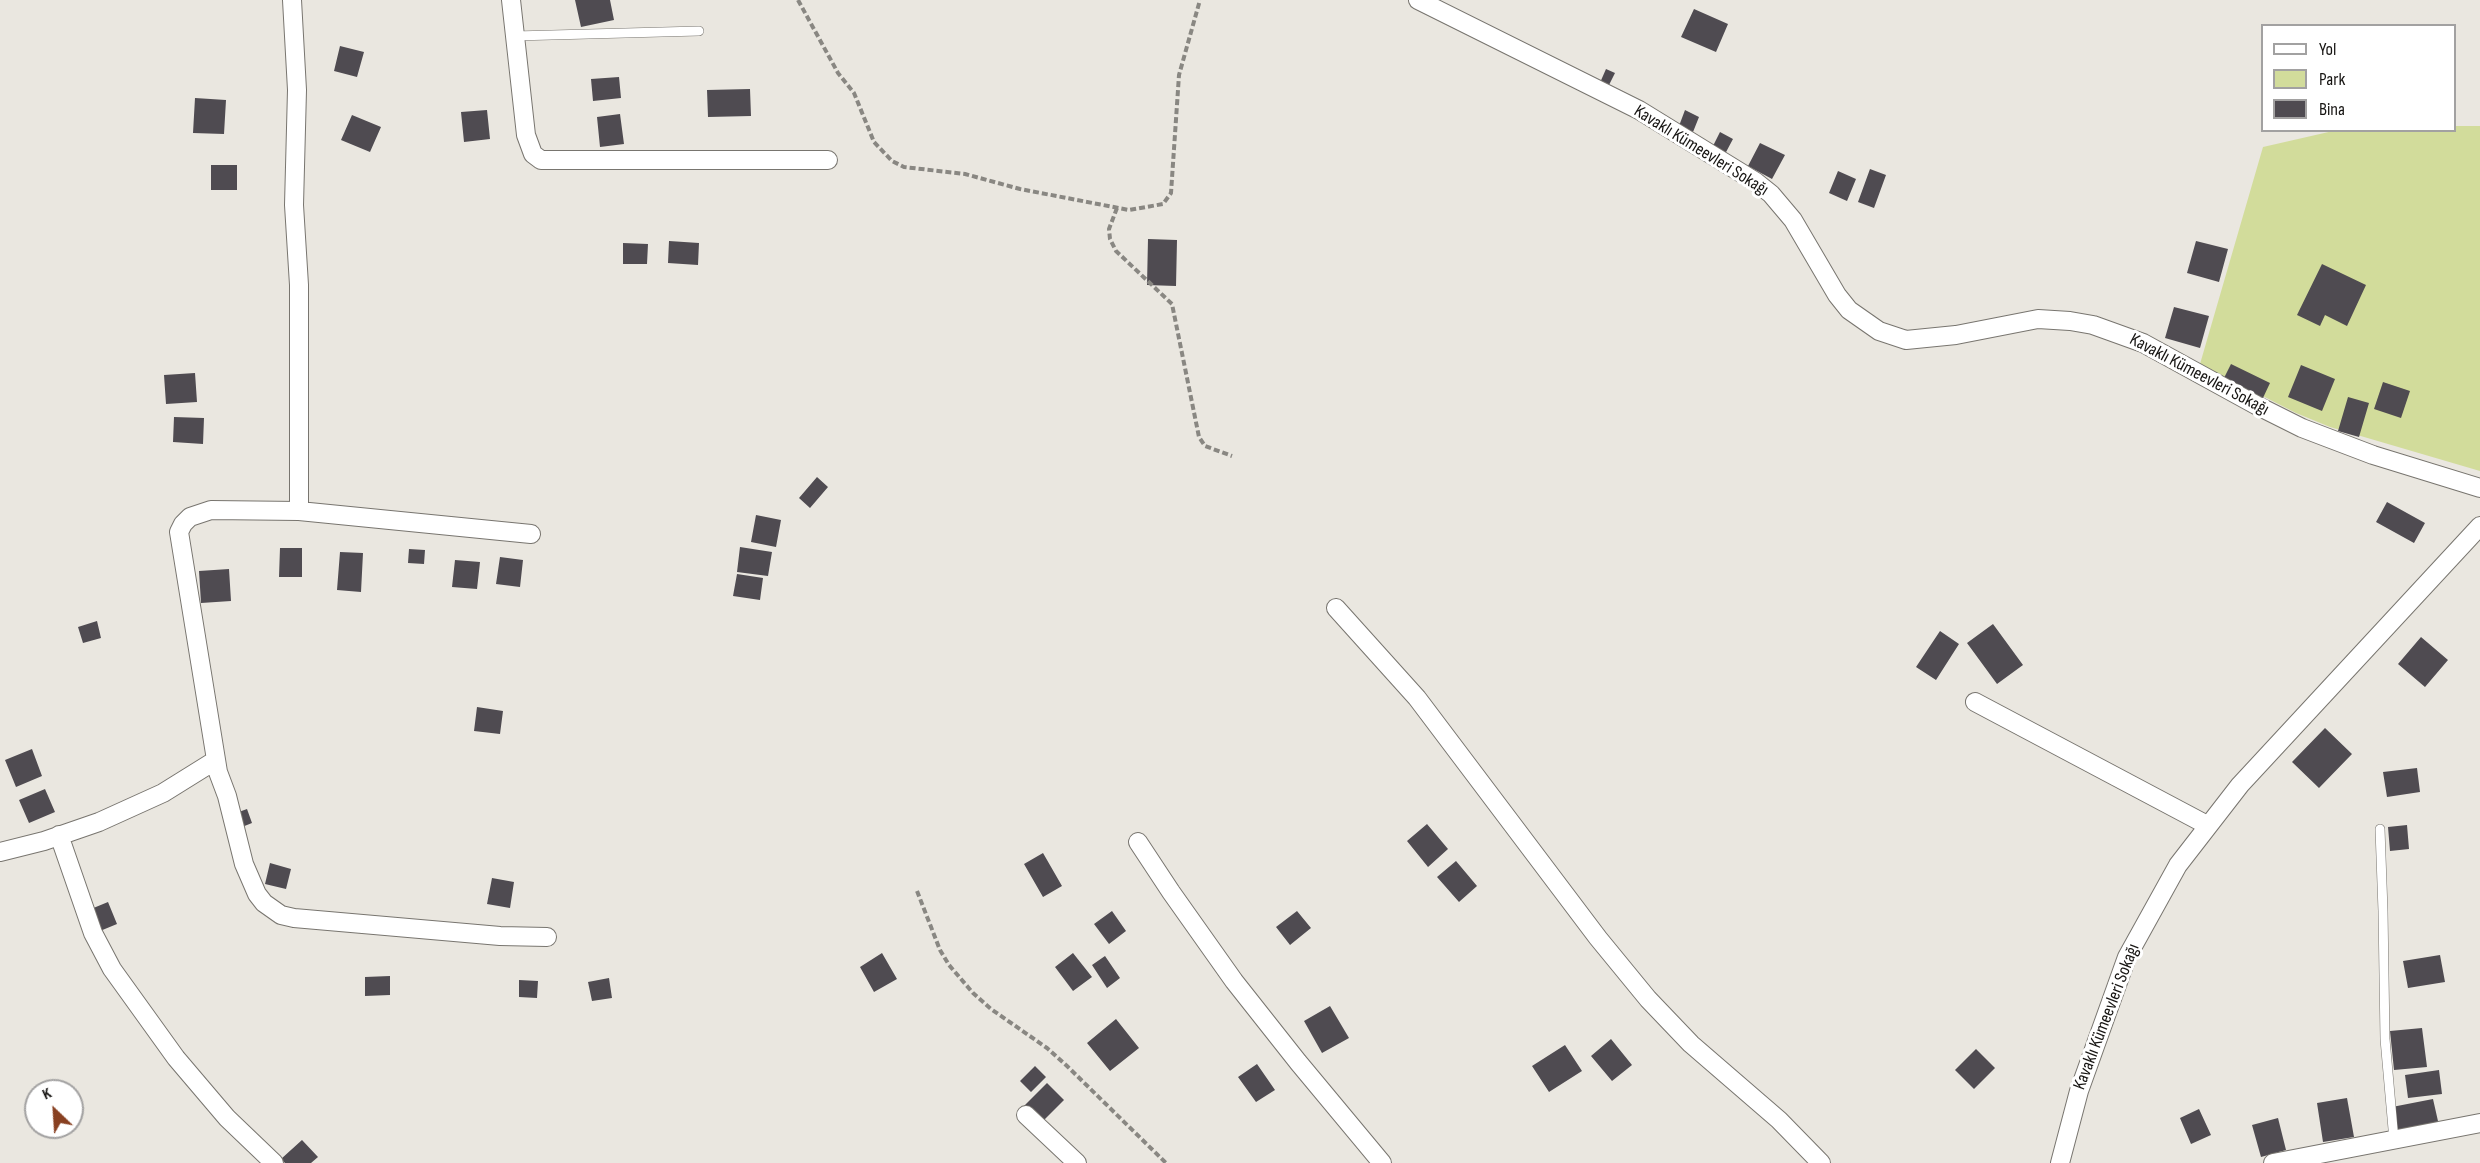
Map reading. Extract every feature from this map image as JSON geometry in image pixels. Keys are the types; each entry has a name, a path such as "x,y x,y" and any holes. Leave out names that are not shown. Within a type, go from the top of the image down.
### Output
{"street":[{"path":"292,0 297,90 294,205 299,285 298,511"},
{"path":"511,0 528,142 533,154 541,160 828,160"},
{"name":"Kavaklı Kümeevleri Sokağı","path":"1418,0 1639,110 1756,182 1793,220 1831,285 1849,310 1879,332 1906,340 1956,334 2038,319 2093,325 2144,343 2302,428 2373,455 2480,488"},
{"path":"531,534 298,511 211,510 190,517 179,532 216,760 248,873 257,894 264,903 281,915 294,918 442,931 547,937"},
{"name":"Kavaklı Kümeevleri Sokağı","path":"2060,1163 2079,1091 2127,957 2178,865 2240,785 2480,526"},
{"path":"1336,608 1393,669 1431,715 1577,911 1648,999 1691,1044 1779,1120 1821,1163"},
{"path":"1975,702 2207,825"},
{"path":"0,852 99,822 163,793 216,760"},
{"path":"59,836 93,933 112,969 176,1058 228,1118 274,1163"},
{"path":"1138,842 1170,892 1234,981 1382,1163"},
{"path":"1026,1114 1077,1163"},
{"path":"2272,1163 2480,1123"}],"lane":[{"path":"515,36 699,31"},
{"path":"2380,829 2385,1039 2394,1140"}],"path":[{"path":"798,0 838,73 854,93 874,142 892,161 904,168 965,174 1020,189 1130,210 1163,204 1171,193 1179,75 1200,0"},
{"path":"1117,208 1109,230 1110,239 1116,251 1172,304 1199,437 1205,446 1232,456"},
{"path":"917,891 940,950 949,965 973,993 991,1009 1047,1048 1166,1163"}],"green space":[{"path":"2456,126 2480,126 2480,471 2330,427 2296,413 2200,364 2263,147 2329,132 2456,132"}],"building":[{"path":"575,0 610,0 614,20 581,27"},
{"path":"1694,9 1728,24 1716,52 1681,37"},
{"path":"340,46 364,52 357,77 334,71"},
{"path":"1606,69 1615,73 1607,89 1599,85"},
{"path":"619,77 621,98 593,101 591,79"},
{"path":"750,89 751,116 708,117 707,90"},
{"path":"195,98 226,100 224,134 193,133"},
{"path":"487,110 490,139 464,142 461,112"},
{"path":"1685,110 1699,117 1693,132 1679,126"},
{"path":"620,114 624,144 600,147 597,117"},
{"path":"352,115 381,127 370,152 341,140"},
{"path":"1720,132 1733,139 1725,154 1712,148"},
{"path":"1760,143 1785,155 1772,179 1748,166"},
{"path":"211,165 237,165 237,190 211,190"},
{"path":"1870,169 1886,175 1874,208 1858,202"},
{"path":"1838,171 1856,179 1847,201 1829,193"},
{"path":"1148,239 1177,240 1176,286 1147,285"},
{"path":"669,241 699,243 698,265 668,263"},
{"path":"2196,241 2228,249 2219,282 2187,273"},
{"path":"623,243 648,244 647,264 623,264"},
{"path":"2322,264 2366,285 2347,326 2325,315 2320,326 2297,315"},
{"path":"2174,307 2209,316 2200,348 2165,338"},
{"path":"2231,364 2270,383 2262,400 2223,380"},
{"path":"2301,365 2335,379 2322,411 2288,397"},
{"path":"195,373 197,402 166,404 164,375"},
{"path":"2383,382 2410,391 2401,418 2374,409"},
{"path":"2348,397 2369,403 2359,437 2338,431"},
{"path":"174,417 204,418 203,444 173,442"},
{"path":"817,477 828,487 810,508 799,498"},
{"path":"2387,502 2425,523 2414,543 2376,522"},
{"path":"756,515 781,520 776,547 751,542"},
{"path":"740,547 772,552 768,576 737,572"},
{"path":"280,548 302,548 302,577 279,577"},
{"path":"409,549 425,550 424,564 408,563"},
{"path":"340,552 363,553 361,592 337,590"},
{"path":"500,557 523,560 520,587 496,584"},
{"path":"455,560 480,562 477,589 452,587"},
{"path":"229,569 231,601 201,603 199,571"},
{"path":"737,574 763,578 760,600 733,596"},
{"path":"97,621 101,638 83,643 78,627"},
{"path":"1993,624 2023,665 1997,684 1967,643"},
{"path":"1940,631 1959,644 1936,680 1916,667"},
{"path":"2421,637 2448,660 2425,687 2398,664"},
{"path":"477,707 503,711 500,734 474,731"},
{"path":"2325,728 2352,754 2319,788 2292,762"},
{"path":"32,749 42,776 16,787 5,760"},
{"path":"2417,768 2420,792 2387,797 2383,772"},
{"path":"45,789 55,812 29,823 19,800"},
{"path":"247,809 252,823 242,827 236,813"},
{"path":"1427,824 1448,849 1428,867 1407,841"},
{"path":"2407,825 2409,849 2390,851 2388,827"},
{"path":"1043,853 1062,886 1043,897 1024,864"},
{"path":"1456,861 1477,886 1459,902 1437,877"},
{"path":"270,863 291,869 286,889 265,884"},
{"path":"492,878 514,882 510,908 487,904"},
{"path":"108,902 117,924 100,931 91,909"},
{"path":"1112,911 1126,931 1109,944 1094,924"},
{"path":"1297,911 1311,928 1290,945 1276,927"},
{"path":"882,953 897,979 874,992 860,967"},
{"path":"1073,953 1092,977 1073,991 1055,967"},
{"path":"2440,955 2445,982 2408,988 2403,961"},
{"path":"1105,956 1120,978 1107,988 1092,965"},
{"path":"390,976 390,995 365,996 365,977"},
{"path":"609,978 612,998 592,1001 588,982"},
{"path":"519,980 538,981 537,998 519,997"},
{"path":"1330,1006 1349,1038 1322,1053 1304,1021"},
{"path":"1116,1019 1139,1048 1110,1071 1087,1043"},
{"path":"2422,1028 2427,1067 2394,1070 2390,1031"},
{"path":"1611,1039 1632,1065 1612,1081 1591,1056"},
{"path":"1565,1045 1582,1071 1549,1092 1532,1066"},
{"path":"1976,1049 1995,1068 1974,1089 1955,1070"},
{"path":"1257,1064 1275,1090 1256,1102 1238,1077"},
{"path":"1035,1066 1046,1077 1031,1092 1020,1081"},
{"path":"2439,1070 2442,1094 2408,1098 2405,1075"},
{"path":"1047,1083 1064,1100 1038,1126 1021,1109"},
{"path":"2347,1098 2354,1137 2323,1142 2317,1103"},
{"path":"2433,1099 2440,1130 2398,1139 2392,1107"},
{"path":"2199,1109 2211,1135 2191,1144 2180,1118"},
{"path":"2278,1118 2286,1150 2261,1157 2252,1125"},
{"path":"302,1140 318,1157 311,1163 285,1163 281,1159"}]}
